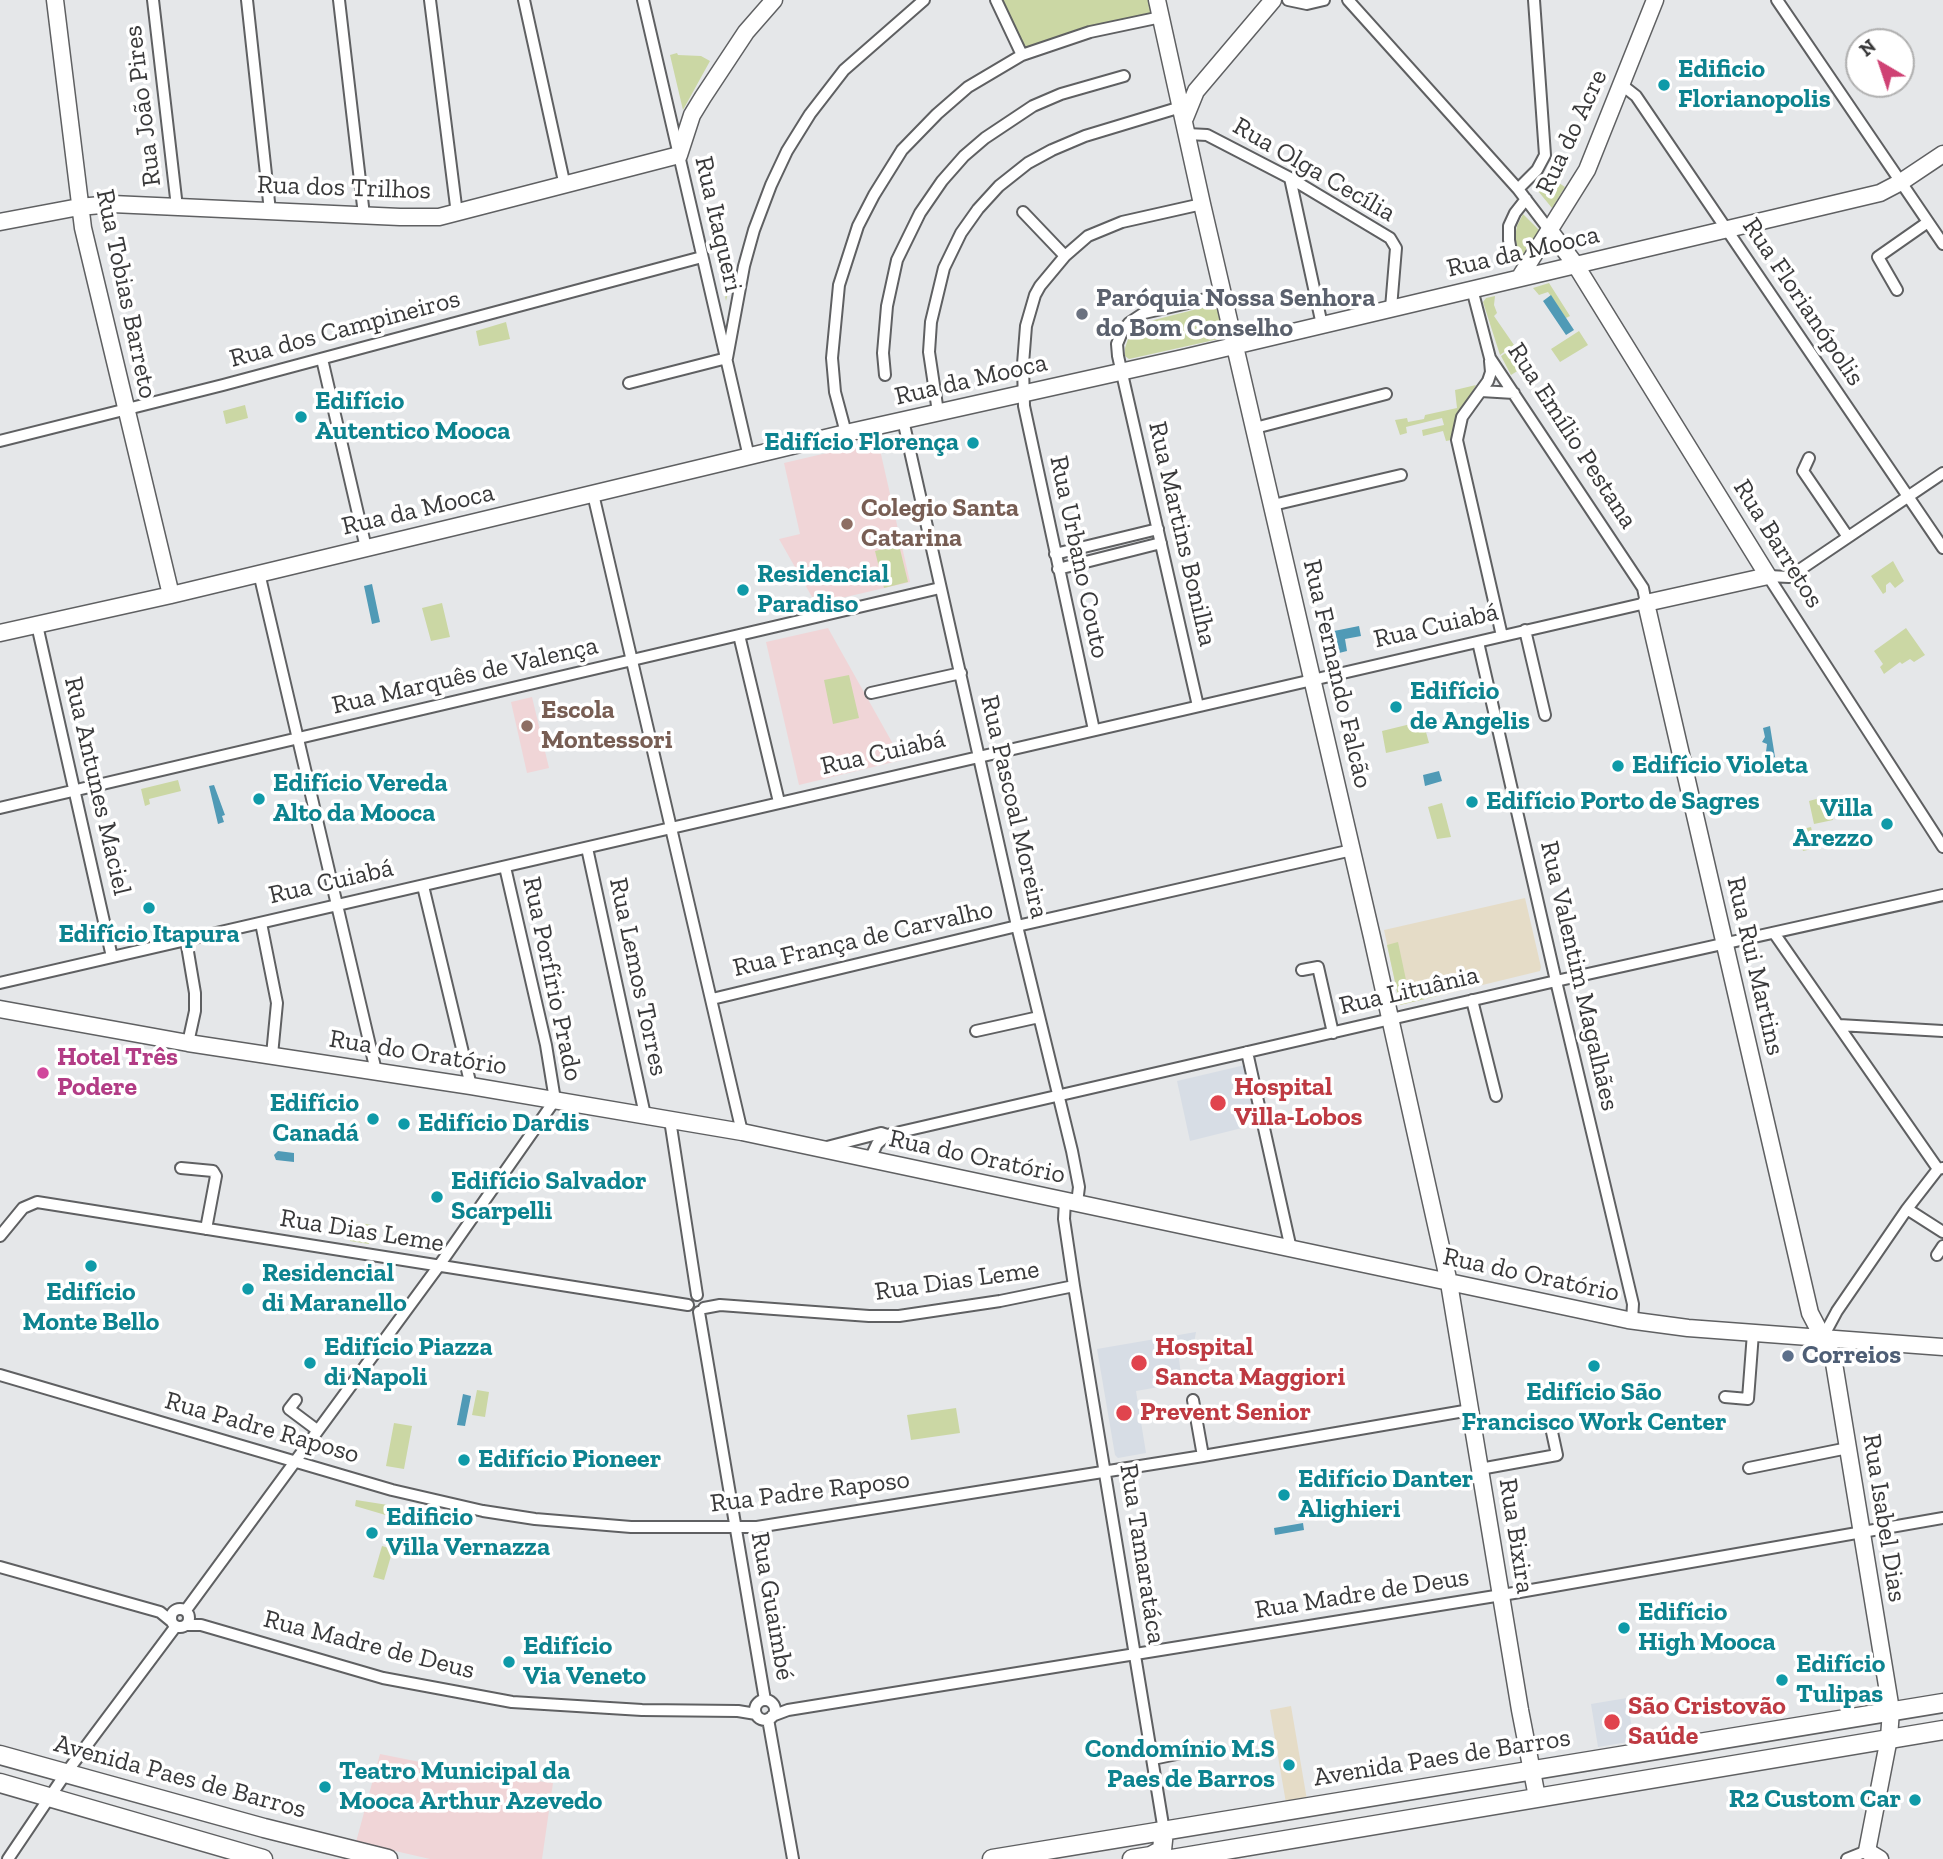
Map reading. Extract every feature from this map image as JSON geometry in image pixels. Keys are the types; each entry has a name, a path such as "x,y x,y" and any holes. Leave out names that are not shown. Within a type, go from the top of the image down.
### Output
{"main road":[{"name":"Rua Tobias Barreto","path":"55,0 79,207 171,595"},
{"path":"679,155 692,115 703,97 746,32 774,0"},
{"name":"Rua Fernando Falcão","path":"1157,0 1449,1283"},
{"path":"1184,121 1192,97 1273,0"},
{"name":"Rua do Acre","path":"1520,277 1587,170 1655,0"},
{"path":"1175,76 1186,87 1198,86 1209,79"},
{"name":"Rua da Mooca","path":"0,633 171,595 846,433 1122,372 1880,192 1901,182 1943,154"},
{"name":"Rua dos Trilhos","path":"0,222 79,207 112,204 422,218 457,214 679,155"},
{"name":"Rua Barretos","path":"1550,231 1575,264 1768,576"},
{"name":"Rua Cuiabá","path":"1646,603 1768,576"},
{"name":"Rua Rui Martins","path":"1646,603 1810,1313 1823,1337"},
{"name":"Rua do Oratório","path":"0,1009 742,1132 1632,1321 1943,1348"},
{"name":"Rua Bixira","path":"1449,1283 1500,1594 1537,1797"},
{"name":"Rua Isabel Dias","path":"1823,1337 1833,1357 1891,1710 1873,1855"},
{"name":"Avenida Paes de Barros","path":"992,1859 1943,1703"},
{"name":"Avenida Paes de Barros","path":"1182,1858 1943,1730"},
{"name":"Avenida Paes de Barros","path":"0,1755 264,1828 388,1859"},
{"name":"Avenida Paes de Barros","path":"0,1783 262,1859"},
{"path":"1132,1859 1151,1856 1162,1850 1164,1831"}],"street":[{"name":"Rua João Pires","path":"153,0 177,207"},
{"path":"247,0 270,211"},
{"path":"339,0 364,215"},
{"path":"430,0 457,214"},
{"path":"524,0 565,186"},
{"name":"Rua Itaqueri","path":"643,0 749,457"},
{"path":"629,383 727,358 744,266 754,230 771,185 788,151 810,114 844,71 924,0"},
{"path":"996,0 1022,55"},
{"path":"1288,0 1307,4 1324,0"},
{"path":"1348,0 1518,189 1550,231"},
{"path":"1518,189 1537,170 1545,155 1534,0"},
{"path":"1777,0 1943,244"},
{"path":"846,433 835,392 833,346 839,285 858,226 895,160 919,131 968,87 1022,55 1090,32 1161,16"},
{"path":"885,375 883,354 886,318 897,260 920,213 942,181 964,156 985,138 1033,106 1074,90 1124,76"},
{"name":"Rua Florianópolis","path":"1622,85 1636,96 1943,548"},
{"path":"939,412 929,352 933,312 944,268 961,233 978,209 999,186 1028,163 1052,150 1085,136 1184,121"},
{"name":"Rua Olga Cecília","path":"1184,121 1290,178 1393,240 1396,253 1391,308"},
{"path":"1290,178 1322,325"},
{"path":"1512,257 1508,240 1509,226 1526,200"},
{"name":"Rua Urbano Couto","path":"1094,730 1038,477 1023,394 1024,343 1035,295 1065,256 1080,242 1100,230 1202,204"},
{"path":"1023,212 1065,256"},
{"path":"1897,290 1878,257 1928,222"},
{"name":"Rua dos Campineiros","path":"0,441 322,359 702,257"},
{"name":"Rua Emílio Pestana","path":"1472,289 1490,358 1643,588 1646,603"},
{"name":"Rua Martins Bonilha","path":"1198,706 1117,344 1122,331 1144,313 1223,295"},
{"path":"1490,358 1491,372 1462,418 1457,440 1502,636"},
{"path":"322,359 366,548"},
{"path":"1481,391 1514,393"},
{"path":"1255,428 1387,394"},
{"name":"Rua Pascoal Moreira","path":"903,421 1079,1187 1071,1202"},
{"path":"1809,458 1803,471 1848,537"},
{"path":"1768,576 1789,577 1943,473"},
{"path":"1273,505 1401,475"},
{"path":"593,494 742,1132"},
{"path":"1055,554 1158,529"},
{"path":"1104,543 1108,556"},
{"path":"1058,569 1161,543"},
{"path":"258,573 376,1071"},
{"name":"Rua Barretos","path":"1768,576 1943,847"},
{"name":"Rua Marquês de Valença","path":"0,808 940,588"},
{"name":"Rua Cuiabá","path":"0,993 5,982 978,755 1646,603"},
{"name":"Rua Antunes Maciel","path":"37,625 112,957"},
{"path":"1525,630 1545,715"},
{"path":"739,635 779,802"},
{"name":"Rua Valentim Magalhães","path":"1478,642 1633,1304 1632,1321"},
{"path":"871,693 961,673"},
{"name":"Rua Lemos Torres","path":"587,848 645,1115"},
{"name":"Rua França de Carvalho","path":"712,999 1352,850"},
{"name":"Rua Porfírio Prado","path":"505,867 546,1045 555,1100"},
{"path":"423,886 471,1086"},
{"name":"Rua Lituânia","path":"821,1148 1943,895"},
{"path":"261,923 277,1003 272,1055"},
{"path":"1774,933 1782,949 1940,1168 1907,1209 1837,1311 1823,1337"},
{"path":"186,940 195,993 195,1011 188,1042"},
{"path":"1302,970 1318,967 1333,1032"},
{"path":"1472,1000 1496,1096"},
{"path":"976,1031 1039,1017"},
{"path":"1839,1025 1943,1031"},
{"path":"1247,1052 1291,1249"},
{"path":"8,1859 66,1773 438,1267 555,1100"},
{"name":"Rua Guaimbé","path":"670,1120 762,1705 775,1711 770,1718 793,1859"},
{"path":"862,1157 887,1135"},
{"path":"862,1157 860,1143 869,1136"},
{"path":"181,1168 213,1171 216,1176 206,1229"},
{"name":"Rua Dias Leme","path":"0,1236 16,1214 29,1204 37,1202 688,1305 690,1298 701,1304 860,1316 899,1316 1000,1301 1074,1286"},
{"name":"Rua Tamaratáca","path":"1071,1202 1064,1219 1164,1831"},
{"path":"1907,1209 1943,1232"},
{"path":"1725,1397 1748,1399 1754,1333"},
{"name":"Rua Padre Raposo","path":"0,1375 392,1490 483,1511 534,1519 631,1527 762,1526 1106,1472 1470,1410"},
{"path":"296,1400 289,1409 317,1430"},
{"path":"1193,1401 1203,1456"},
{"path":"1480,1469 1557,1455 1552,1432"},
{"path":"1749,1468 1848,1448"},
{"name":"Rua Madre de Deus","path":"770,1718 788,1710 1500,1594 1943,1518"},
{"name":"Rua Madre de Deus","path":"0,1567 383,1678 512,1702 642,1710 737,1711 762,1705"},
{"path":"770,1718 760,1718 762,1705 788,1710"},
{"path":"1153,1759 1210,1746"},
{"path":"1847,1859 1873,1855"}],"shaded area":[{"name":"Colegio Santa Catarina","path":"878,441 910,582 816,604 779,539 800,534 784,463"},
{"path":"828,628 902,760 799,785 766,642"},
{"name":"Escola Montessori","path":"532,697 549,768 527,773 511,702"},
{"path":"1525,898 1540,971 1400,1005 1384,930"},
{"name":"Hospital Villa-Lobos","path":"1245,1065 1258,1124 1190,1141 1177,1081"},
{"name":"Hospital Sancta Maggiori","path":"1196,1332 1193,1349 1182,1351 1183,1358 1179,1359 1182,1383 1136,1391 1146,1453 1118,1458 1115,1455 1097,1349"},
{"name":"São Cristovão Saúde","path":"1627,1698 1634,1741 1598,1747 1591,1704"},
{"path":"1291,1706 1307,1800 1286,1803 1270,1710"},
{"path":"380,1754 475,1773 553,1783 542,1859 430,1859 356,1842"}],"green space":[{"path":"998,0 1157,0 1161,17 1022,55"},
{"path":"677,53 701,56 710,61 683,110 670,55"},
{"path":"1556,166 1556,181 1565,187 1552,208 1538,191 1540,182"},
{"path":"1523,214 1542,233 1525,256 1519,255 1515,237"},
{"path":"721,265 734,268 726,301 719,267"},
{"path":"1549,283 1570,316 1566,318 1548,292 1539,295 1533,288"},
{"path":"1495,296 1497,313 1494,316 1514,345 1500,355 1483,302 1486,298"},
{"path":"1209,306 1218,310 1224,334 1219,339 1129,359 1125,356 1130,333 1142,323"},
{"path":"506,322 510,339 479,346 476,331"},
{"path":"1579,331 1588,345 1560,362 1551,349"},
{"path":"1510,350 1517,359 1530,363 1511,375 1501,356"},
{"path":"1476,385 1460,413 1451,440 1446,441 1443,431 1423,436 1422,430 1444,425 1442,418 1406,427 1407,433 1400,435 1395,420 1407,418 1408,422 1424,419 1425,415 1457,408 1455,390"},
{"path":"245,405 248,418 226,424 223,411"},
{"path":"899,545 908,582 884,588 875,551"},
{"path":"1893,561 1904,581 1895,588 1890,582 1883,594 1871,576"},
{"path":"442,603 450,637 431,641 422,608"},
{"path":"1906,628 1925,655 1914,662 1910,659 1902,664 1900,662 1884,674 1880,667 1883,664 1874,651"},
{"path":"849,675 859,718 833,724 824,680"},
{"path":"1423,721 1429,743 1386,753 1382,731"},
{"path":"178,780 181,791 149,799 150,804 145,806 141,789"},
{"path":"1827,796 1833,820 1814,824 1809,801"},
{"path":"1442,803 1451,837 1437,839 1428,807"},
{"path":"1811,827 1816,848 1803,851 1798,830"},
{"path":"1398,942 1409,994 1439,987 1441,995 1400,1005 1387,945"},
{"path":"353,1222 372,1225 369,1244 350,1241"},
{"path":"477,1390 489,1392 485,1417 472,1415"},
{"path":"956,1408 960,1433 911,1440 907,1415"},
{"path":"394,1423 412,1426 404,1469 386,1466"},
{"path":"356,1500 388,1505 391,1508 389,1516 355,1506"},
{"path":"382,1546 393,1549 384,1580 373,1577"}],"water":[{"path":"1551,295 1574,330 1566,335 1543,301"},
{"path":"372,584 380,622 372,624 364,586"},
{"path":"1359,626 1361,636 1345,639 1347,651 1339,653 1334,631"},
{"path":"1770,726 1775,757 1770,759 1766,752 1767,744 1762,742 1765,737 1763,728"},
{"path":"1439,771 1442,781 1425,786 1423,775"},
{"path":"214,785 225,815 222,816 224,822 218,824 209,786"},
{"path":"278,1151 294,1153 294,1162 276,1160 274,1155"},
{"path":"463,1394 471,1396 465,1426 457,1425"},
{"path":"1303,1523 1304,1530 1275,1535 1274,1528"}],"place":[{"name":"Edificio Florianopolis","path":"1664,85"},
{"name":"Paróquia Nossa Senhora do Bom Conselho","path":"1082,314"},
{"name":"Edifício Autentico Mooca","path":"301,417"},
{"name":"Edifício Florença","path":"973,443"},
{"name":"Colegio Santa Catarina","path":"847,524"},
{"name":"Residencial Paradiso","path":"743,590"},
{"name":"Edifício de Angelis","path":"1396,707"},
{"name":"Escola Montessori","path":"527,726"},
{"name":"Edifício Violeta","path":"1618,766"},
{"name":"Edifício Vereda Alto da Mooca","path":"259,799"},
{"name":"Edifício Porto de Sagres","path":"1472,802"},
{"name":"Villa Arezzo","path":"1887,824"},
{"name":"Edifício Itapura","path":"149,908"},
{"name":"Hotel Três Podere","path":"43,1073"},
{"name":"Hospital Villa-Lobos","path":"1218,1103"},
{"name":"Edifício Canadá","path":"373,1119"},
{"name":"Edifício Dardis","path":"404,1124"},
{"name":"Edifício Salvador Scarpelli","path":"437,1197"},
{"name":"Edifício Monte Bello","path":"91,1266"},
{"name":"Residencial di Maranello","path":"248,1289"},
{"name":"Correios","path":"1788,1356"},
{"name":"Edifício Piazza di Napoli","path":"310,1363"},
{"name":"Hospital Sancta Maggiori","path":"1139,1363"},
{"name":"Edifício São Francisco Work Center","path":"1594,1366"},
{"name":"Prevent Senior","path":"1124,1413"},
{"name":"Edifício Pioneer","path":"464,1460"},
{"name":"Edifício Danter Alighieri","path":"1284,1495"},
{"name":"Edificio Villa Vernazza","path":"372,1533"},
{"name":"Edifício High Mooca","path":"1624,1628"},
{"name":"Edifício Via Veneto","path":"509,1662"},
{"name":"Edifício Tulipas","path":"1782,1680"},
{"name":"São Cristovão Saúde","path":"1612,1722"},
{"name":"Condomínio M.S Paes de Barros","path":"1289,1765"},
{"name":"Teatro Municipal da Mooca Arthur Azevedo","path":"325,1787"},
{"name":"R2 Custom Car","path":"1915,1800"}]}
